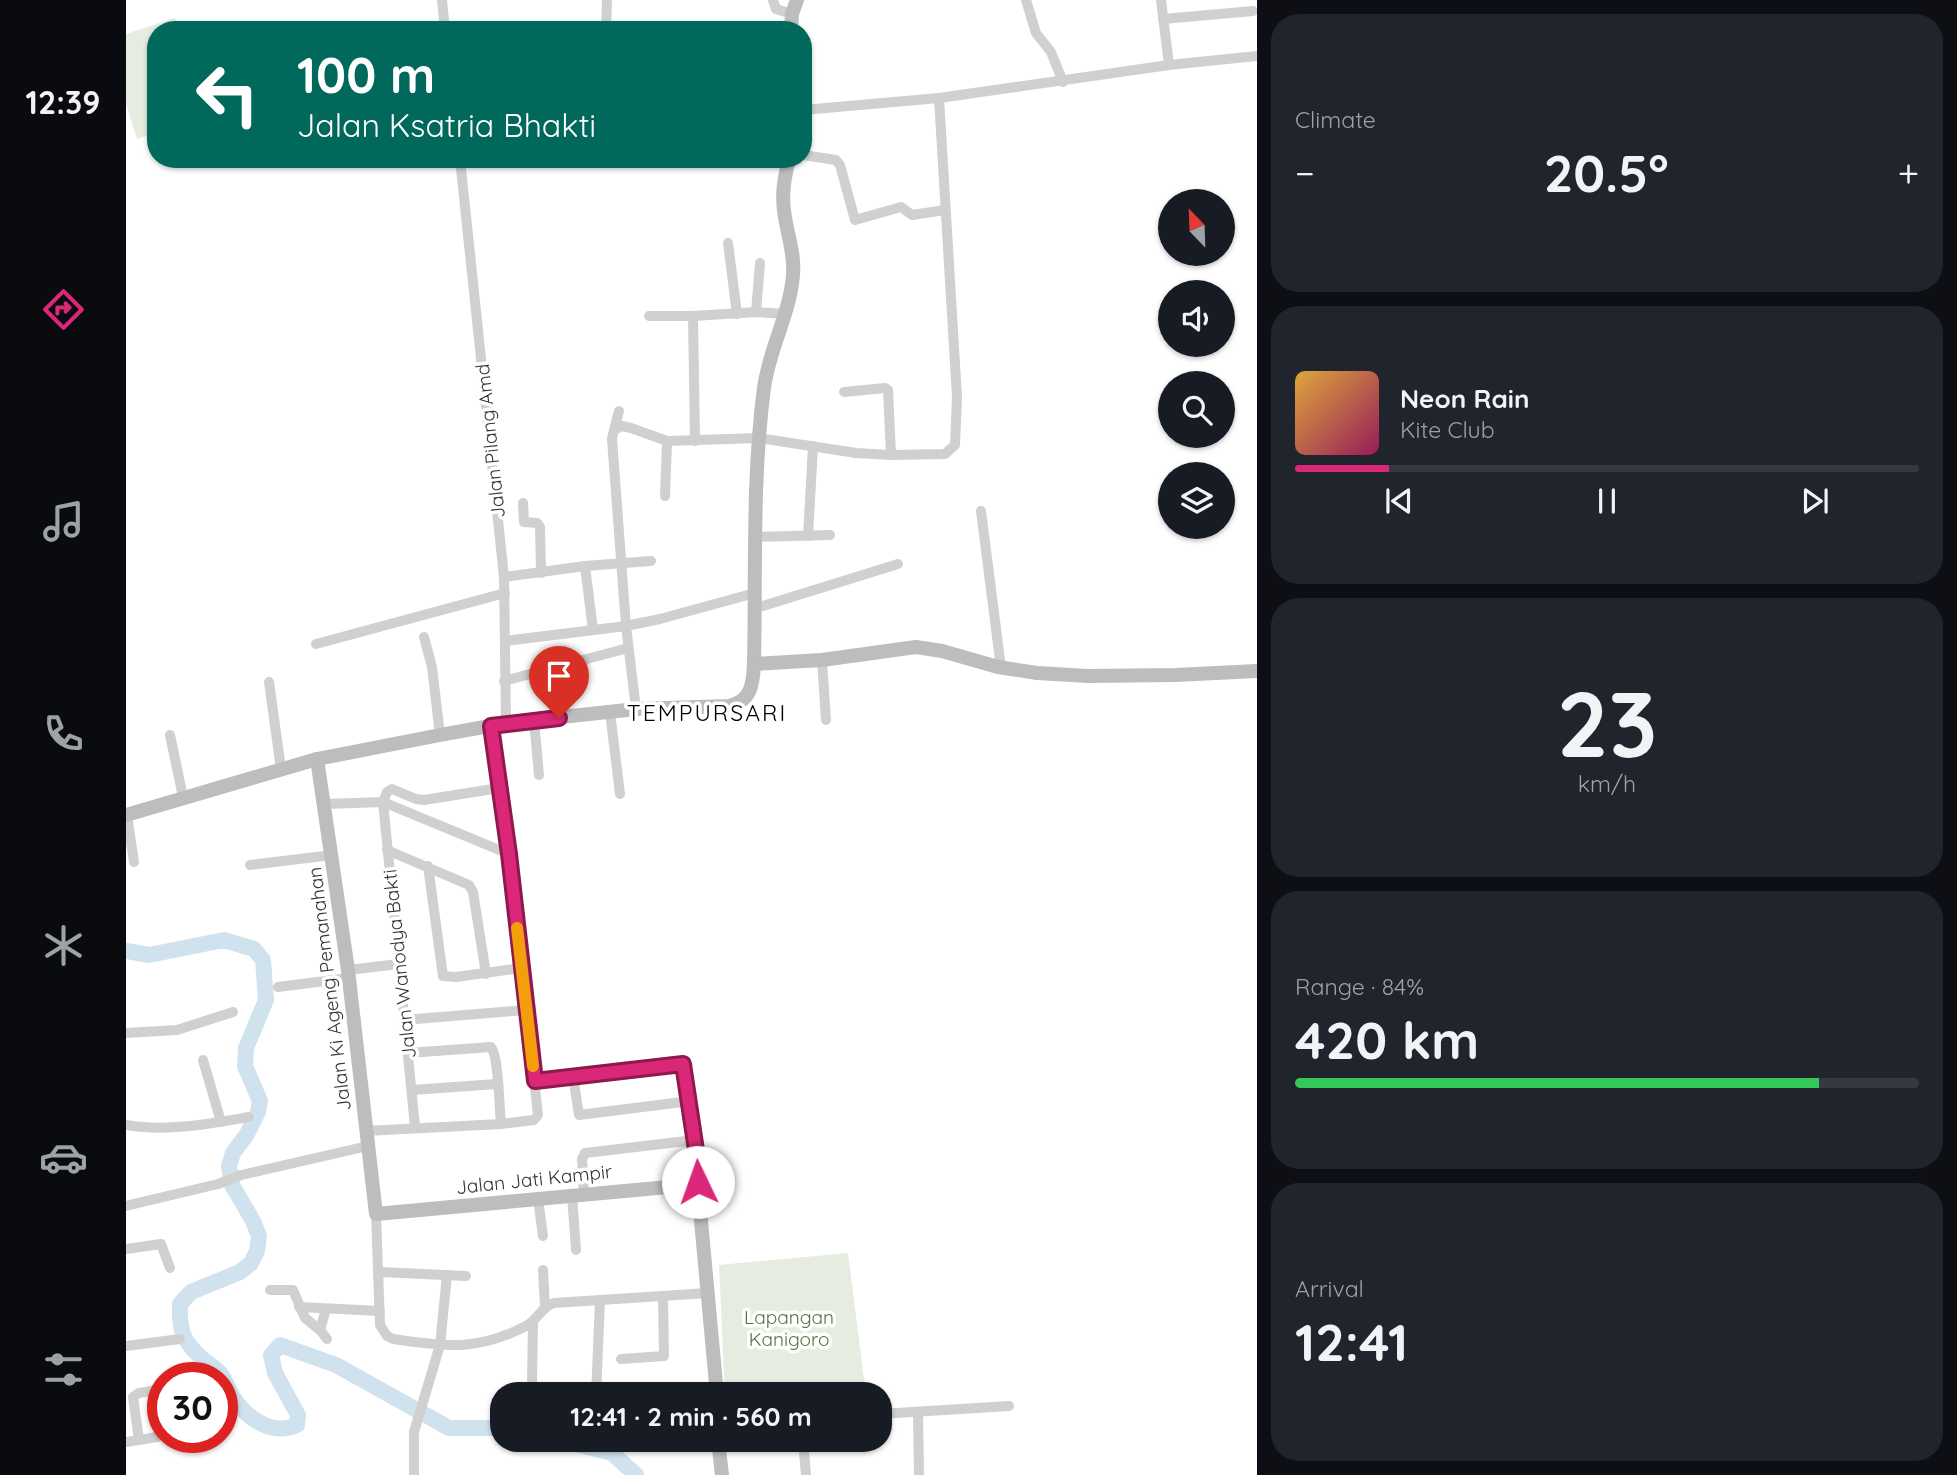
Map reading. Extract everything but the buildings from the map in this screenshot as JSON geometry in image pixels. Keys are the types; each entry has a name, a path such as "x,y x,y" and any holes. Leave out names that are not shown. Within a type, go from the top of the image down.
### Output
{"street":[{"path":"442,0 444,21"},
{"path":"606,21 607,0"},
{"path":"773,0 776,9 794,7"},
{"path":"1026,0 1036,33 1051,52 1063,82"},
{"path":"1161,0 1169,65"},
{"path":"1163,19 1253,11"},
{"path":"812,109 939,99 1169,65 1257,56"},
{"path":"614,430 622,426 667,441 760,438 891,456 945,454 953,449 956,440 957,397 939,99"},
{"path":"812,156 836,160 840,165 855,220 901,207 912,215 945,210"},
{"name":"Jalan Pilang Amd","path":"461,168 504,578 506,723"},
{"path":"134,862 127,815 317,759 506,723 636,709 723,707 737,704 751,691 760,438 766,379 786,314 793,273 793,257 783,198 788,168"},
{"path":"728,243 737,314"},
{"path":"756,312 760,263"},
{"path":"649,316 756,312 786,314"},
{"path":"692,316 695,441"},
{"path":"844,392 885,388 888,390 891,456"},
{"path":"619,411 611,439 628,648 636,709"},
{"path":"665,496 667,441"},
{"path":"808,536 813,446"},
{"path":"523,503 524,522 537,523 540,527 541,573"},
{"path":"981,511 1000,668"},
{"path":"756,537 830,535"},
{"path":"504,578 585,566 651,561"},
{"path":"505,641 626,626 755,601 898,564"},
{"path":"585,566 593,630"},
{"path":"316,644 505,593"},
{"path":"424,637 432,667 440,735"},
{"path":"754,664 822,660 898,648 922,647 1000,668 1037,673 1088,676 1257,671"},
{"path":"504,681 628,648"},
{"path":"822,660 826,720"},
{"path":"269,681 281,769"},
{"path":"610,712 620,794"},
{"path":"534,720 539,775"},
{"path":"365,1131 501,1124 534,1120 538,1115 509,854 491,726"},
{"path":"170,735 183,797"},
{"name":"Jalan Ki Ageng Pemanahan","path":"317,759 349,974 376,1214"},
{"path":"383,802 387,792 392,789 424,800 499,788"},
{"path":"325,804 383,802 509,854"},
{"name":"Jalan Wanodya Bakti","path":"383,802 415,1127"},
{"path":"387,850 465,881 471,888 486,974"},
{"path":"250,865 332,855"},
{"path":"428,866 441,974 449,978 521,968"},
{"path":"278,987 399,964"},
{"path":"404,1020 525,1010"},
{"path":"126,1033 177,1030 233,1012"},
{"path":"408,1053 489,1046 496,1055 501,1124"},
{"path":"203,1060 221,1122"},
{"path":"535,1081 683,1064 699,1177 695,1188 699,1199 716,1382"},
{"path":"573,1076 578,1114 581,1116 690,1101"},
{"path":"412,1090 497,1084"},
{"path":"126,1125 163,1128 249,1117"},
{"path":"576,1250 578,1195 585,1153 695,1140"},
{"path":"126,1206 218,1184 241,1175 368,1146"},
{"name":"Jalan Jati Kampir","path":"376,1214 684,1184 695,1188"},
{"path":"538,1199 542,1236"},
{"path":"376,1214 380,1325 387,1336 440,1345 486,1343 533,1322 545,1307 561,1302 708,1293"},
{"path":"126,1249 160,1244 170,1268"},
{"path":"543,1270 545,1307"},
{"path":"379,1272 466,1276"},
{"path":"414,1475 413,1446 417,1420 440,1345 447,1275"},
{"path":"270,1290 293,1290 299,1307 309,1322 323,1334 326,1309"},
{"path":"621,1359 664,1356 663,1297"},
{"path":"597,1382 600,1300"},
{"path":"299,1307 380,1311"},
{"path":"532,1382 533,1322"},
{"path":"126,1346 180,1339"},
{"path":"139,1440 133,1398 147,1392"},
{"path":"892,1414 1009,1406"},
{"path":"918,1413 919,1475"},
{"path":"126,1442 147,1439"},
{"path":"719,1452 722,1475"},
{"path":"804,1452 806,1475"}],"green space":[{"path":"147,27 147,136 137,139 126,104 126,34"},
{"name":"Lapangan Kanigoro","path":"848,1253 864,1382 724,1382 719,1265"}],"waterway":[{"path":"126,951 149,955 224,940 254,949 263,960 266,1000 246,1048 245,1066 260,1101 258,1112 233,1153 229,1166 232,1185 259,1236 257,1251 251,1263 240,1272 191,1292 180,1304 180,1322 191,1348 221,1374 243,1410 264,1425 280,1428 297,1425 298,1415 275,1373 271,1355 280,1345 336,1365 449,1428 490,1428"},
{"path":"608,1452 636,1475"}],"slow traffic":[{"path":"517,928 533,1066"}],"district":[{"name":"TEMPURSARI","path":"707,713"}],"route":[{"path":"559,718 491,726 509,854 535,1081 683,1064 699,1170 698,1182"}]}
